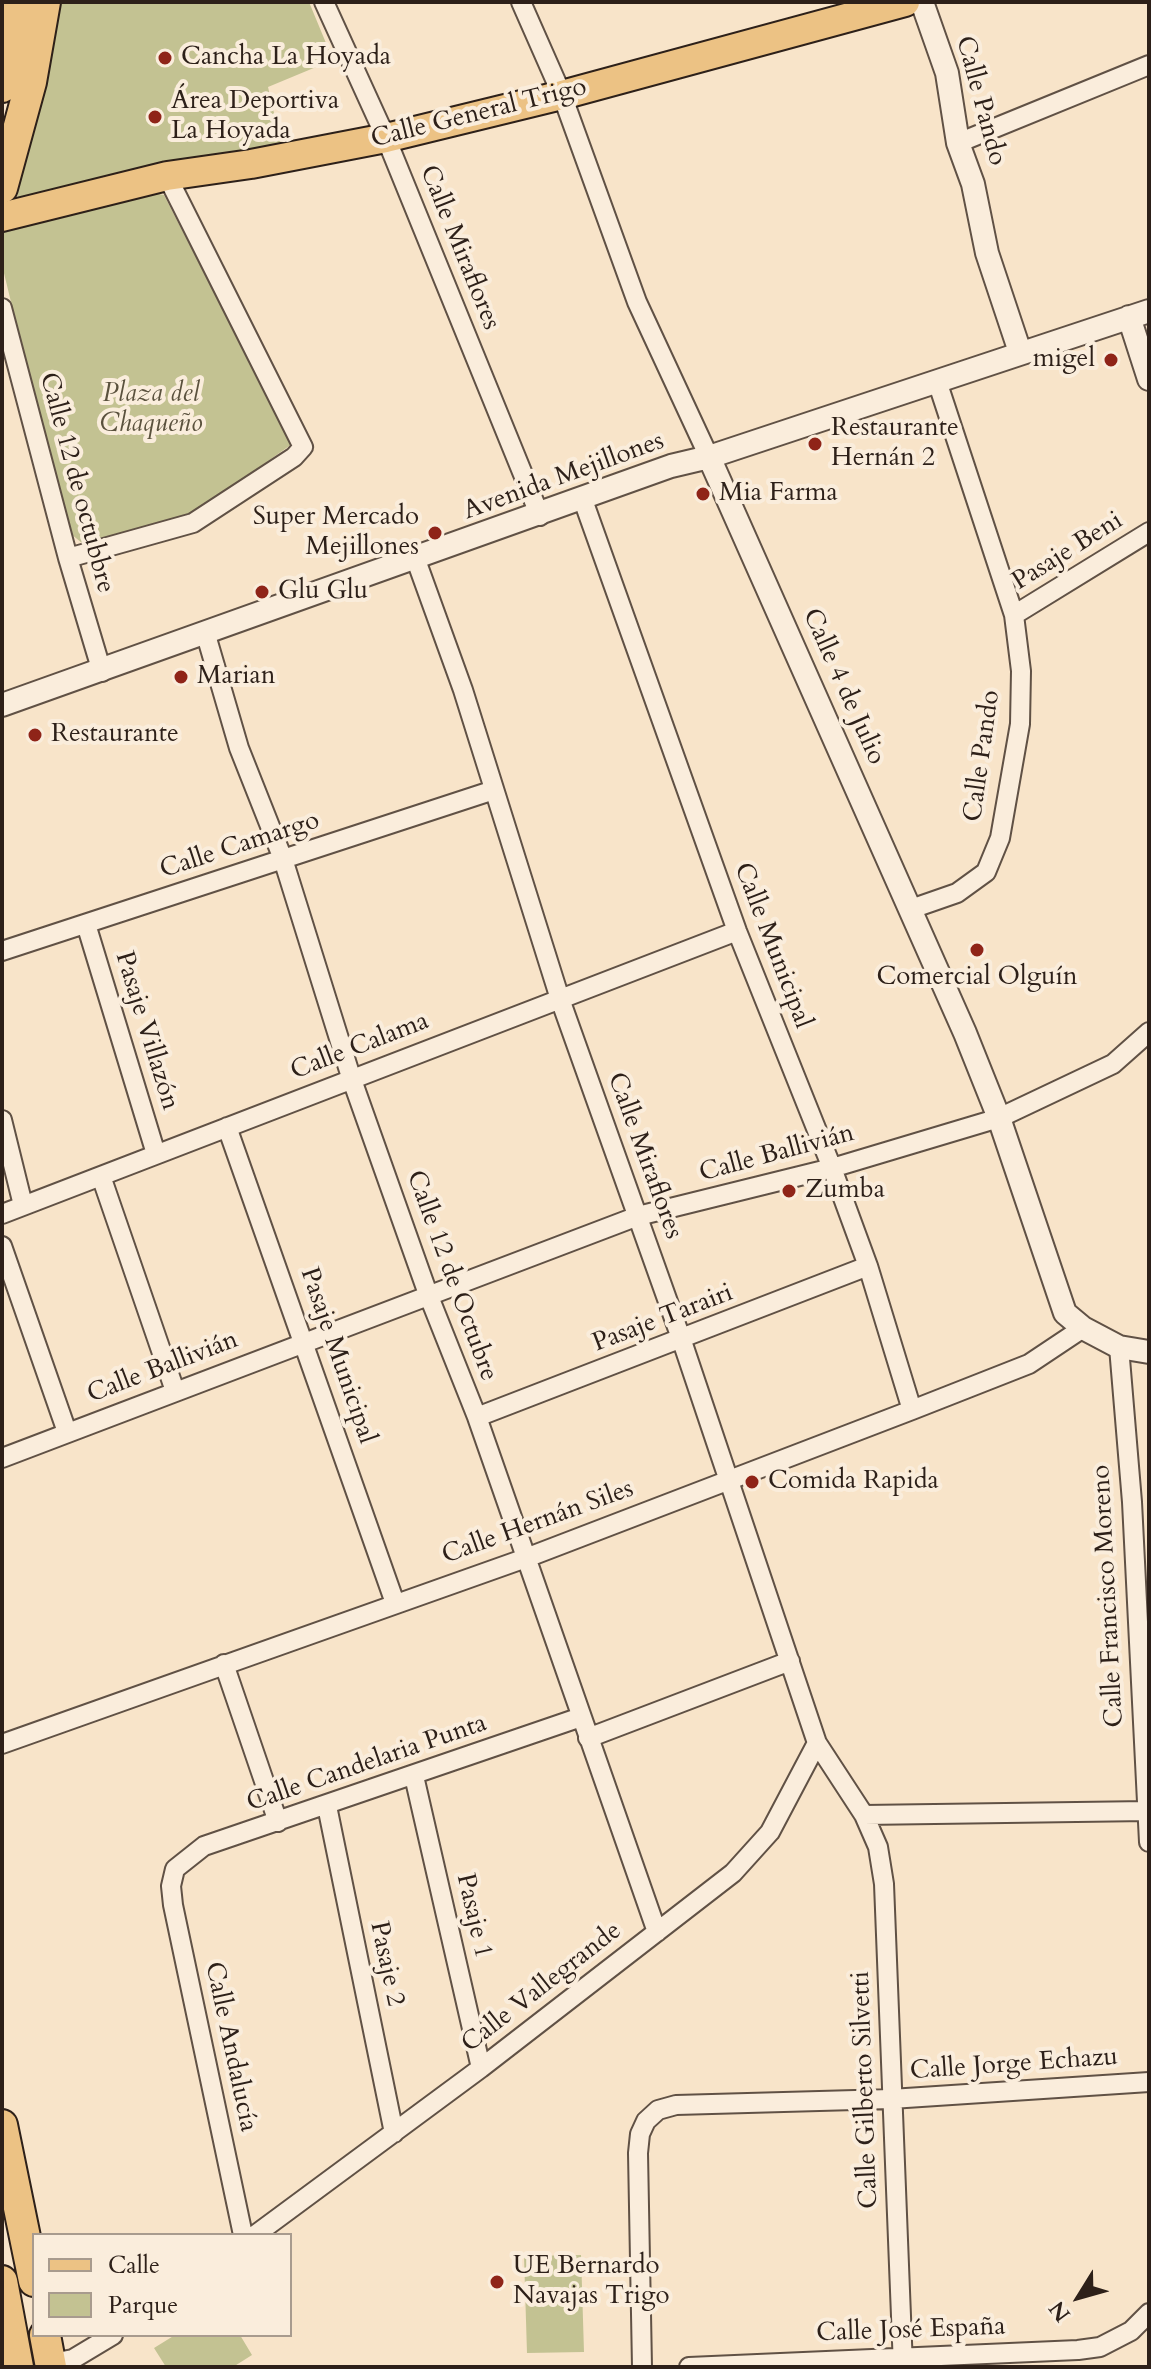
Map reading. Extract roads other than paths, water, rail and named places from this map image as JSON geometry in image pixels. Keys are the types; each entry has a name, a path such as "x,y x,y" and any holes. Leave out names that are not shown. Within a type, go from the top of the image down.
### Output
{"highway":[{"path":"2,87 19,2"},
{"path":"2,188 31,82 45,2"},
{"path":"2,2125 32,2272"},
{"path":"2,2284 18,2367"}],"main road":[{"name":"Calle General Trigo","path":"2,217 167,176 386,138 562,95 905,2"}],"street":[{"name":"Calle Miraflores","path":"324,2 386,138 540,516"},
{"name":"Calle 4 de Julio","path":"521,2 562,95 637,302 911,909 999,1118 1065,1313 1083,1328 1119,1347 1149,1352"},
{"name":"Calle Pando","path":"922,2 947,73 958,143 973,184 987,253 1020,352"},
{"path":"958,143 1149,65"},
{"path":"68,558 193,523 294,457 303,447 167,176"},
{"name":"Calle 12 de octubbre","path":"2,308 68,558 102,672"},
{"path":"1139,314 1149,379"},
{"name":"Avenida Mejillones","path":"2,705 540,516 671,466 709,457 1139,314"},
{"name":"Calle Pando","path":"911,909 957,893 986,872 1000,838 1020,724 1021,671 1014,615 937,381"},
{"name":"Calle Municipal","path":"583,500 737,931 868,1266 912,1410"},
{"name":"Pasaje Beni","path":"1014,615 1149,532"},
{"name":"Calle Miraflores","path":"416,560 494,790 560,999 682,1341 817,1743 832,1765"},
{"name":"Calle 12 de Octubre","path":"206,635 239,748 283,859 351,1077 428,1294 477,1417 657,1932"},
{"name":"Calle Camargo","path":"2,951 494,790"},
{"name":"Pasaje Villazón","path":"86,924 156,1154"},
{"name":"Calle Calama","path":"2,1214 351,1077 737,931"},
{"name":"Calle Ballivián","path":"2,1458 638,1216 832,1168 999,1118 1113,1064 1149,1032"},
{"path":"2,1120 23,1205"},
{"name":"Pasaje Municipal","path":"227,1127 395,1603"},
{"path":"101,1176 175,1391"},
{"path":"2,1246 67,1432"},
{"name":"Pasaje Tarairi","path":"477,1417 682,1341 868,1266"},
{"name":"Calle Hernán Siles","path":"2,1744 526,1558 912,1410 1029,1364 1083,1328"},
{"name":"Calle Francisco Moreno","path":"1119,1347 1132,1502 1149,1842"},
{"path":"588,1738 790,1661"},
{"path":"224,1664 278,1822"},
{"name":"Calle Candelaria Punta","path":"175,1869 204,1846 581,1717"},
{"name":"Calle Vallegrande","path":"258,2233 481,2068 733,1873 770,1832 817,1743"},
{"name":"Calle Gilberto Silvetti","path":"832,1765 864,1815 878,1847 884,1884 903,2362"},
{"name":"Pasaje 1","path":"414,1776 481,2068"},
{"name":"Pasaje 2","path":"327,1806 394,2133"},
{"path":"864,1815 1147,1811"},
{"name":"Calle Andalucía","path":"175,1869 171,1886 173,1905 243,2233"},
{"name":"Calle Jorge Echazu","path":"642,2367 638,2153 640,2134 646,2121 658,2110 676,2105 891,2099 1149,2082"},
{"path":"2,2284 32,2277"},
{"name":"Calle José España","path":"689,2367 903,2362 1078,2350 1100,2347 1131,2331 1149,2313"},
{"path":"49,2355 73,2359 110,2337"}],"place":[{"name":"Cancha La Hoyada","path":"165,58"},
{"name":"Área Deportiva La Hoyada","path":"155,117"},
{"name":"migel","path":"1111,360"},
{"name":"Restaurante Hernán 2","path":"815,444"},
{"name":"Mia Farma","path":"703,494"},
{"name":"Super Mercado Mejillones","path":"435,533"},
{"name":"Glu Glu","path":"262,592"},
{"name":"Marian","path":"181,677"},
{"name":"Restaurante","path":"35,735"},
{"name":"Comercial Olguín","path":"977,950"},
{"name":"Zumba","path":"789,1191"},
{"name":"Comida Rapida","path":"752,1482"},
{"name":"UE Bernardo Navajas Trigo","path":"497,2282"}],"park label":[{"name":"Plaza del Chaqueño","path":"151,410"}]}
